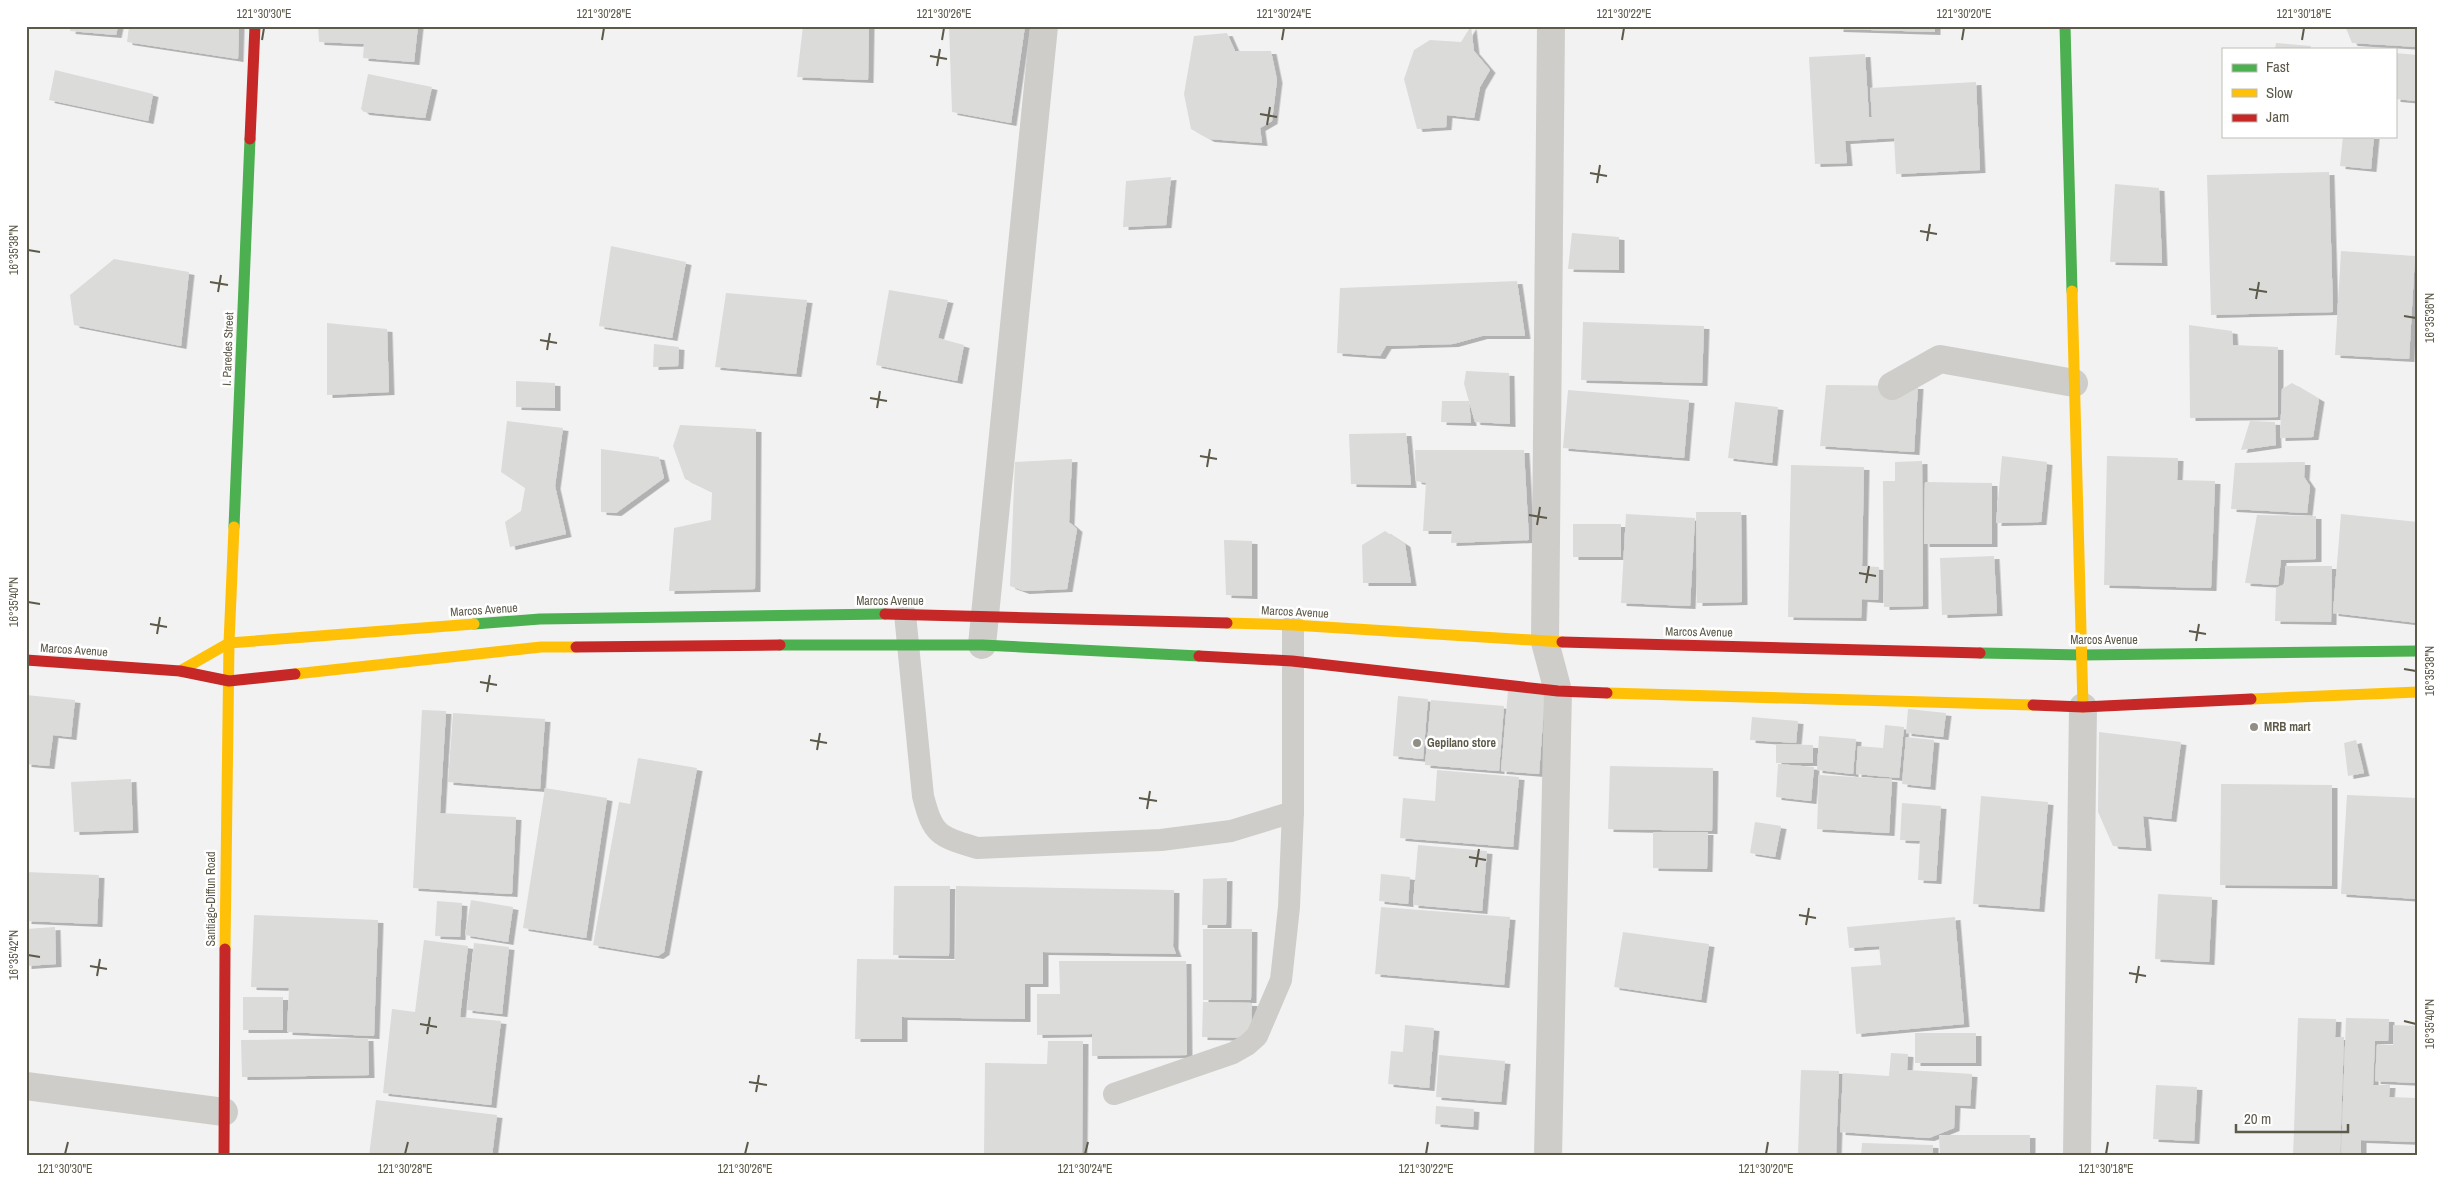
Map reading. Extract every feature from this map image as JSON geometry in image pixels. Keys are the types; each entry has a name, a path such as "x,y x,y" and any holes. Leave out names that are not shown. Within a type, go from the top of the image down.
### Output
{"main road":[{"name":"I. Paredes Street","path":"229,643 255,26"},
{"path":"2065,26 2083,707"},
{"name":"Marcos Avenue","path":"180,671 229,643 540,619 905,614 1293,625 1545,642 2082,654 2418,651"},
{"name":"Santiago-Diffun Road","path":"224,1156 225,836 229,643"},
{"name":"Marcos Avenue","path":"26,660 180,671 229,681 541,648 907,644 982,645 1292,661 1558,691 2083,707 2418,692"}],"street":[{"path":"982,645 1044,26"},
{"path":"1548,1156 1558,691 1545,642 1551,26"},
{"path":"1892,386 1940,358 2074,384"},
{"path":"2077,1156 2083,707"},
{"path":"26,1086 224,1112"}],"lane":[{"path":"905,614 923,796 930,823 948,839 976,848 1161,840 1231,831 1293,812"},
{"path":"1114,1094 1233,1053 1247,1045 1257,1036 1281,980 1289,907 1293,812 1293,625"}],"building":[{"path":"71,26 118,26 116,35 70,31"},
{"path":"129,26 239,26 238,59 127,42"},
{"path":"318,26 418,26 414,62 363,58 364,44 319,42"},
{"path":"803,26 869,26 868,80 797,77"},
{"path":"949,26 1025,26 1011,123 952,112"},
{"path":"1471,26 1474,51 1490,70 1480,87 1474,118 1447,115 1446,127 1417,129 1404,79 1414,50 1430,40 1461,42"},
{"path":"1838,26 1935,26 1935,32 1838,29"},
{"path":"2345,26 2418,26 2418,47 2352,43"},
{"path":"1227,33 1235,51 1271,51 1277,80 1272,121 1260,128 1262,143 1209,139 1191,129 1184,94 1194,36"},
{"path":"2276,43 2311,46 2310,48 2275,48"},
{"path":"2396,53 2418,55 2418,101 2396,99"},
{"path":"1865,54 1869,117 1872,117 1870,88 1976,82 1980,170 1896,174 1894,138 1845,141 1847,163 1815,164 1809,57"},
{"path":"55,70 153,94 148,121 49,100"},
{"path":"368,74 432,87 425,118 364,112 361,109"},
{"path":"2343,138 2374,138 2371,169 2340,166"},
{"path":"2329,172 2333,312 2211,315 2207,175"},
{"path":"1171,177 1166,225 1123,227 1126,181"},
{"path":"2115,184 2159,188 2162,263 2110,262"},
{"path":"1572,233 1619,237 1619,270 1568,269"},
{"path":"611,246 686,262 672,338 599,326"},
{"path":"2341,251 2415,256 2409,359 2335,355"},
{"path":"114,259 189,272 181,346 74,325 70,295"},
{"path":"1517,281 1525,336 1482,336 1453,344 1386,346 1380,356 1337,353 1340,288"},
{"path":"889,290 948,300 938,338 964,345 957,381 876,365"},
{"path":"726,293 807,300 796,374 715,367"},
{"path":"1583,322 1704,326 1702,383 1581,380"},
{"path":"327,323 387,329 389,392 327,395"},
{"path":"2189,325 2232,331 2233,345 2278,347 2278,417 2190,418"},
{"path":"654,344 679,347 678,366 653,367"},
{"path":"1466,371 1509,373 1510,424 1475,422 1464,384"},
{"path":"516,381 555,383 555,408 516,407"},
{"path":"2292,383 2319,399 2313,437 2280,438 2282,389"},
{"path":"1826,385 1918,386 1914,452 1820,446"},
{"path":"1568,390 1689,400 1684,458 1563,448"},
{"path":"1442,401 1469,401 1471,423 1441,422"},
{"path":"1735,402 1778,407 1772,463 1728,458"},
{"path":"507,421 563,428 555,486 566,534 510,547 505,522 521,511 525,488 501,472"},
{"path":"2250,421 2275,422 2276,445 2241,450"},
{"path":"680,425 756,429 755,589 669,591 674,528 711,520 712,492 685,479 673,446"},
{"path":"1406,433 1411,485 1351,484 1349,434"},
{"path":"601,449 659,457 664,478 616,513 601,512"},
{"path":"1415,450 1524,450 1529,540 1451,543 1452,531 1423,531 1426,483 1416,481"},
{"path":"2002,456 2047,462 2041,522 1996,523"},
{"path":"2107,456 2178,458 2177,480 2215,481 2211,588 2104,585"},
{"path":"1072,459 1069,522 1077,529 1067,589 1024,591 1010,586 1015,462"},
{"path":"1922,461 1923,606 1884,607 1883,481 1895,481 1895,462"},
{"path":"2305,462 2304,477 2310,486 2307,513 2231,509 2235,463"},
{"path":"1791,465 1864,467 1862,566 1879,567 1878,600 1862,599 1861,618 1788,617"},
{"path":"1925,482 1992,483 1992,544 1924,544"},
{"path":"1696,512 1741,512 1742,602 1697,603"},
{"path":"1626,514 1695,518 1690,606 1621,603"},
{"path":"2341,514 2418,522 2418,623 2333,613"},
{"path":"2257,515 2316,516 2316,559 2281,560 2278,585 2245,583"},
{"path":"1573,524 1621,524 1621,557 1573,557"},
{"path":"1385,531 1405,544 1411,583 1363,583 1362,545"},
{"path":"1224,540 1252,541 1252,596 1226,595"},
{"path":"1994,556 1997,613 1942,615 1940,558"},
{"path":"2285,566 2332,566 2331,622 2275,621 2276,588 2285,584"},
{"path":"1508,691 1545,694 1539,774 1501,771"},
{"path":"26,695 75,700 71,737 53,735 49,766 26,764"},
{"path":"1398,696 1428,699 1423,759 1393,756"},
{"path":"1431,700 1504,706 1499,771 1425,765"},
{"path":"1908,709 1946,713 1943,737 1906,733"},
{"path":"422,710 446,711 440,813 516,817 512,894 413,888"},
{"path":"453,713 545,719 540,789 448,782"},
{"path":"1752,717 1798,721 1796,743 1750,740"},
{"path":"1885,725 1904,727 1899,778 1856,774 1858,746 1883,748"},
{"path":"2099,732 2181,742 2171,819 2143,816 2146,848 2113,846 2098,812"},
{"path":"1819,736 1856,739 1853,774 1817,770"},
{"path":"1906,737 1934,740 1930,787 1902,784"},
{"path":"2356,740 2364,773 2348,776 2344,743"},
{"path":"1776,744 1813,745 1813,763 1776,763"},
{"path":"638,758 697,768 664,952 658,956 593,945 619,802 630,804"},
{"path":"1778,764 1814,767 1811,801 1776,797"},
{"path":"1610,766 1713,768 1712,831 1608,829"},
{"path":"1437,770 1519,777 1513,847 1400,838 1403,798 1435,801"},
{"path":"1819,775 1892,779 1889,833 1817,829"},
{"path":"131,779 133,830 74,832 71,782"},
{"path":"2221,784 2332,785 2332,886 2220,885"},
{"path":"545,788 607,798 586,938 523,928"},
{"path":"2347,795 2418,798 2418,899 2341,894"},
{"path":"1981,796 2048,802 2039,909 1973,904"},
{"path":"1902,803 1941,806 1936,881 1918,880 1920,841 1900,840"},
{"path":"1755,822 1781,826 1775,857 1750,853"},
{"path":"1653,832 1708,832 1707,869 1653,868"},
{"path":"1418,845 1487,851 1482,911 1413,905"},
{"path":"26,872 99,875 97,924 26,921"},
{"path":"1381,874 1410,877 1408,904 1379,901"},
{"path":"1227,878 1226,925 1202,925 1203,879"},
{"path":"894,886 950,886 949,956 893,955"},
{"path":"956,886 1174,890 1173,946 1176,954 1043,952 1043,984 1025,984 1025,1019 902,1017 902,1039 855,1039 857,959 955,960"},
{"path":"2158,894 2212,897 2209,962 2155,959"},
{"path":"471,900 513,907 508,942 465,935"},
{"path":"437,901 462,903 460,937 435,936"},
{"path":"1381,907 1510,917 1504,985 1375,974"},
{"path":"254,915 378,920 374,1036 287,1032 289,988 251,987"},
{"path":"1955,917 1964,1024 1856,1034 1851,967 1881,965 1879,946 1849,948 1847,927"},
{"path":"55,927 56,964 26,966 26,929"},
{"path":"1203,929 1252,929 1251,1000 1203,1000"},
{"path":"1623,932 1709,944 1701,1000 1614,987"},
{"path":"424,940 468,946 460,1017 501,1021 491,1105 383,1093 392,1009 415,1012"},
{"path":"474,943 509,947 502,1014 467,1010"},
{"path":"1059,961 1186,961 1187,1055 1092,1056 1092,1034 1037,1035 1037,994 1060,994"},
{"path":"243,997 283,997 283,1030 243,1030"},
{"path":"1203,1002 1252,1003 1251,1038 1202,1037"},
{"path":"2298,1018 2336,1019 2335,1037 2344,1037 2340,1156 2293,1156"},
{"path":"2346,1018 2389,1019 2388,1041 2375,1041 2373,1085 2390,1085 2389,1097 2418,1098 2418,1142 2361,1140 2361,1156 2341,1156"},
{"path":"1405,1025 1434,1028 1429,1088 1388,1084 1391,1051 1403,1052"},
{"path":"2393,1025 2418,1026 2418,1083 2375,1081 2377,1044 2393,1045"},
{"path":"1915,1033 1976,1033 1976,1063 1915,1063"},
{"path":"368,1038 369,1075 242,1077 241,1040"},
{"path":"1048,1041 1083,1041 1082,1155 984,1153 985,1063 1047,1064"},
{"path":"1891,1053 1908,1054 1907,1070 1972,1074 1970,1106 1955,1105 1954,1128 1929,1138 1840,1132 1843,1073 1889,1076"},
{"path":"1439,1055 1505,1061 1501,1102 1436,1097"},
{"path":"1801,1070 1839,1071 1836,1155 1798,1153"},
{"path":"2156,1085 2197,1087 2194,1141 2153,1139"},
{"path":"376,1100 497,1115 492,1156 369,1156"},
{"path":"1436,1106 1474,1109 1473,1127 1435,1124"},
{"path":"1939,1135 2030,1135 2030,1156 1940,1156"},
{"path":"1862,1143 1933,1145 1933,1156 1861,1156"}],"traffic: fast":[{"path":"2065,26 2072,291"},
{"path":"234,527 250,139"},
{"path":"474,624 540,619 885,614"},
{"path":"780,645 982,645 1199,656"},
{"path":"1980,653 2082,655 2418,651"}],"traffic: slow":[{"path":"2072,291 2083,707"},
{"path":"225,949 229,643 234,527"},
{"path":"1227,623 1293,625 1562,642"},
{"path":"180,671 229,643 474,624"},
{"path":"295,674 541,647 576,647"},
{"path":"2251,699 2418,692"},
{"path":"1607,693 2033,705"}],"traffic: jam":[{"path":"250,139 255,26"},
{"path":"885,614 1227,623"},
{"path":"1562,642 1980,653"},
{"path":"576,647 780,645"},
{"path":"1199,656 1292,661 1558,691 1607,693"},
{"path":"26,660 180,671 229,681 295,674"},
{"path":"2033,705 2083,707 2251,699"},
{"path":"224,1156 225,949"}],"place":[{"name":"MRB mart","path":"2254,727"},
{"name":"Gepilano store","path":"1417,743"}]}
